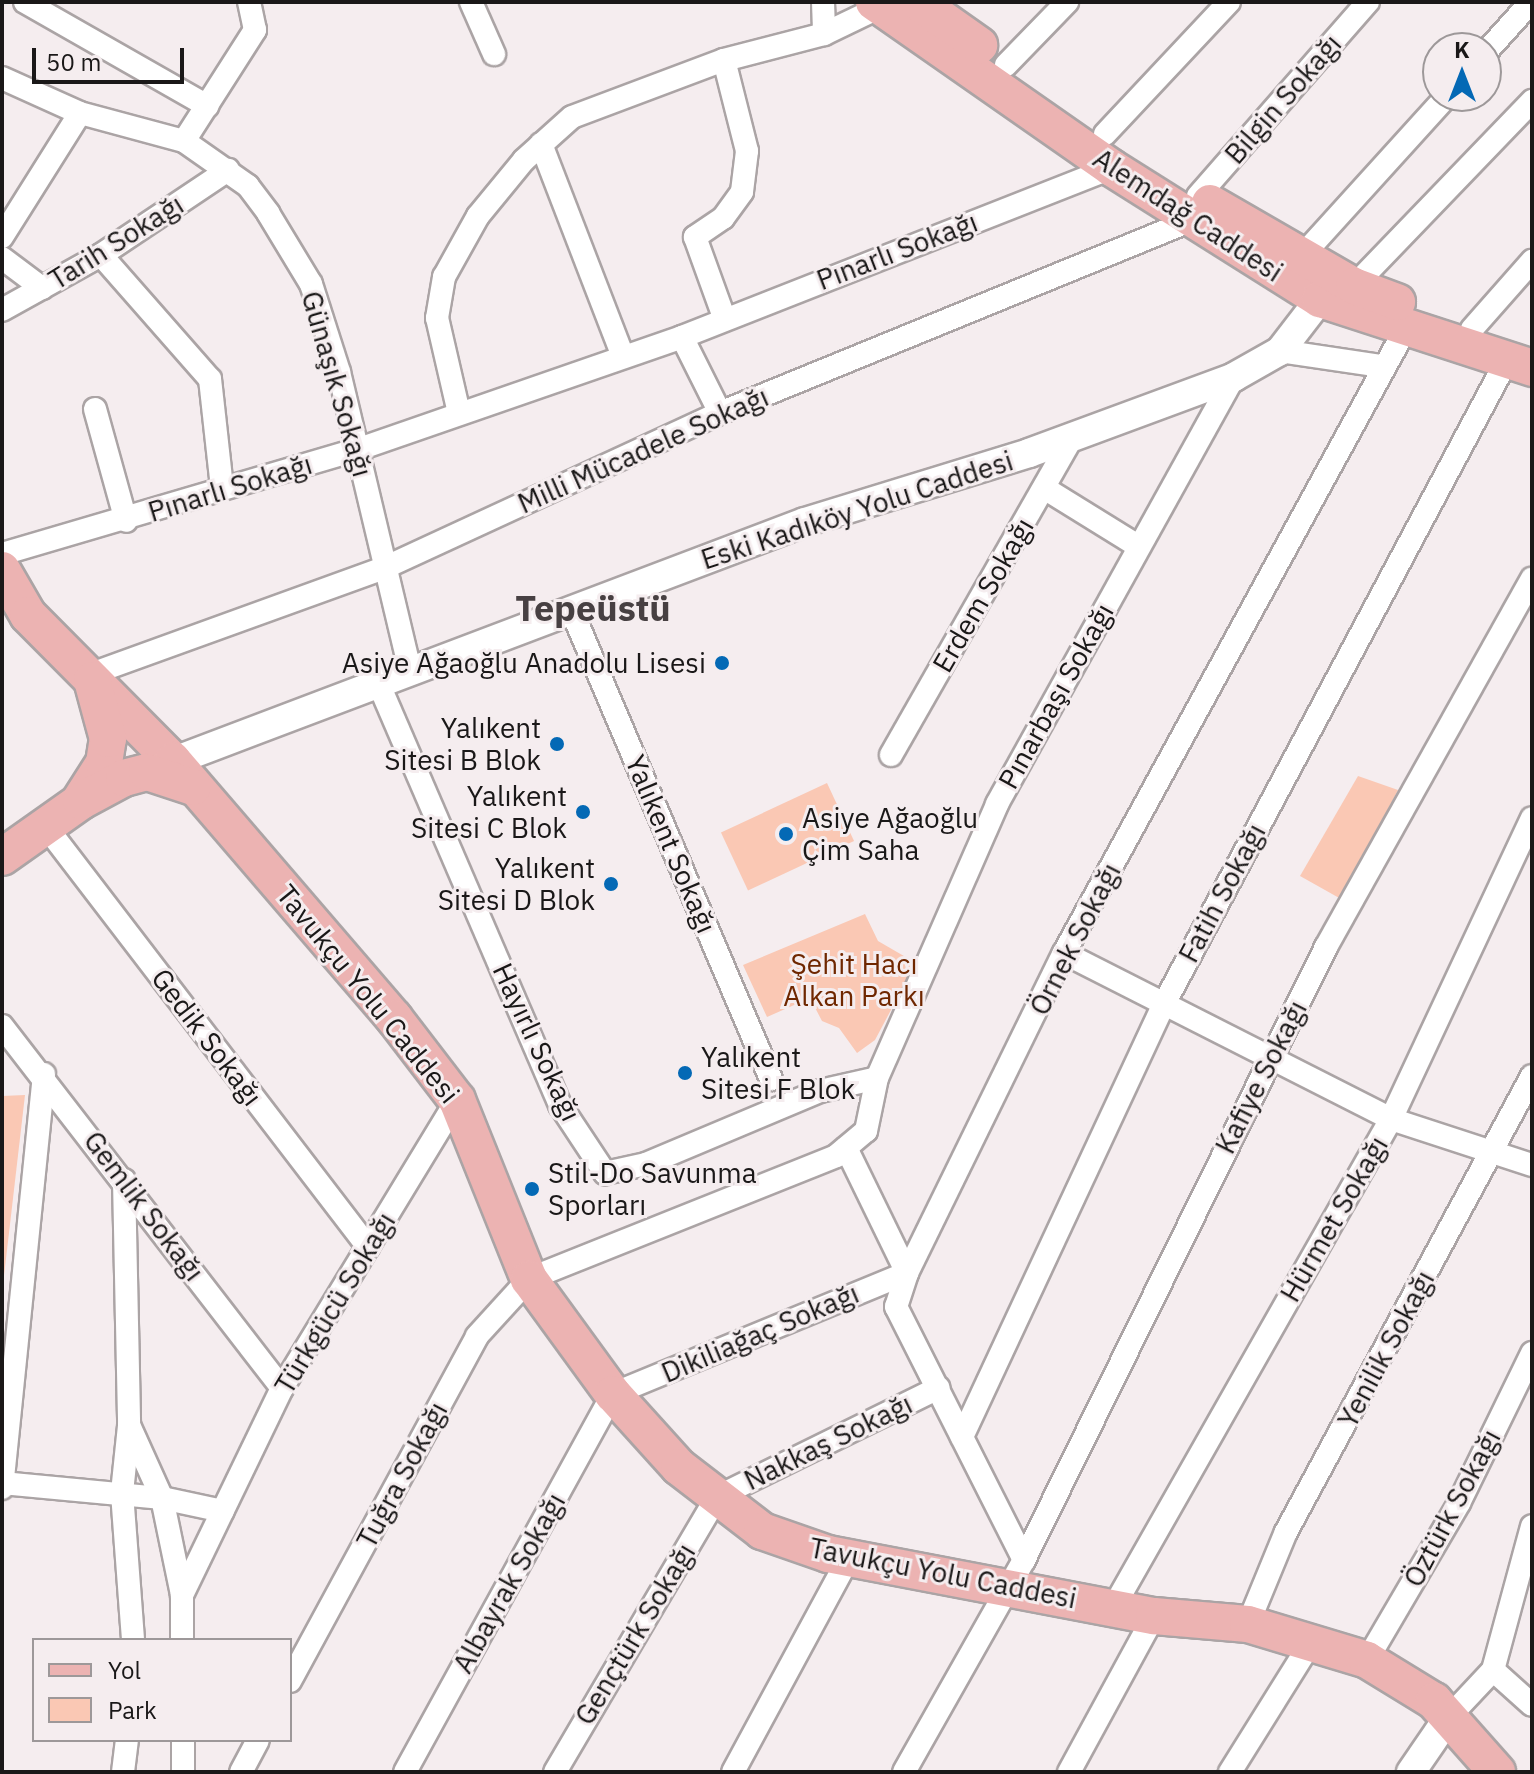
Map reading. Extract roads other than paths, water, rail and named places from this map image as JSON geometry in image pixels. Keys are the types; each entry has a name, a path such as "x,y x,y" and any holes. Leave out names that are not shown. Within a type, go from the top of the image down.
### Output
{"main road":[{"name":"Alemdağ Caddesi","path":"918,2 1006,65 1109,151"},
{"name":"Alemdağ Caddesi","path":"877,4 1195,208 1320,299 1405,330 1523,358"},
{"name":"Alemdağ Caddesi","path":"1195,208 1301,257 1354,286 1472,329 1523,358"},
{"name":"Tavukçu Yolu Caddesi","path":"2,570 28,615 91,674 171,773 394,1018 457,1100 529,1279 613,1394 679,1467 762,1531 848,1559 1016,1572 1113,1608 1154,1616 1248,1624 1367,1660 1416,1687 1497,1772"},
{"path":"2,857 81,801 104,763 108,739 91,674"},
{"path":"81,801 171,773"}],"street":[{"path":"25,2 207,106"},
{"path":"184,141 255,30 249,2"},
{"path":"471,2 494,54"},
{"path":"823,2 824,34"},
{"path":"1006,65 1067,2"},
{"path":"1109,151 1229,2"},
{"name":"Bilgin Sokağı","path":"1195,208 1368,2"},
{"path":"1502,34 1531,2"},
{"path":"459,413 437,318 444,277 478,216 541,144 572,117 724,60 824,34 877,4"},
{"path":"724,60 747,151 742,192 723,218 695,237 724,317"},
{"name":"Günaşık Sokağı","path":"2,78 80,113 184,141 228,170 268,213 311,284 359,449 384,568 411,674"},
{"path":"1354,286 1532,101"},
{"path":"1301,257 1432,112"},
{"path":"2,237 80,113"},
{"path":"541,144 623,356"},
{"name":"Pınarlı Sokağı","path":"2,554 126,521 222,488 359,449 682,337 1109,151"},
{"name":"Tarih Sokağı","path":"2,310 101,255 228,170"},
{"name":"Milli Mücadele Sokağı","path":"91,674 384,568 720,413 1195,208"},
{"path":"101,255 210,379 222,488"},
{"path":"2,258 42,288"},
{"path":"1472,329 1532,261"},
{"name":"Eski Kadıköy Yolu Caddesi","path":"171,773 571,609 805,522 1074,434 1234,377 1280,351 1320,299"},
{"name":"Örnek Sokağı","path":"1016,1572 962,1437 896,1307 907,1273 1064,953 1382,366 1405,330"},
{"path":"682,337 720,413"},
{"path":"1280,351 1382,366"},
{"name":"Fatih Sokağı","path":"962,1437 1165,1002 1523,358"},
{"name":"Pınarbaşı Sokağı","path":"846,1148 866,1131 877,1078 997,804 1234,377"},
{"path":"95,409 126,521"},
{"name":"Erdem Sokağı","path":"891,755 1074,434"},
{"path":"1044,488 1138,546"},
{"name":"Kafiye Sokağı","path":"904,1772 1016,1572 1270,1055 1532,579"},
{"name":"Yalıkent Sokağı","path":"571,609 771,1079"},
{"name":"Hayırlı Sokağı","path":"380,687 560,1105 605,1173 646,1164 820,1091 877,1078"},
{"name":"Hürmet Sokağı","path":"1113,1608 1391,1119 1532,818"},
{"name":"Gedik Sokağı","path":"47,828 368,1247"},
{"path":"1064,953 1391,1119 1532,1165"},
{"name":"Gemlik Sokağı","path":"2,1026 44,1074 282,1388"},
{"path":"44,1074 2,1485 122,1493 223,1511"},
{"name":"Yenilik Sokağı","path":"1248,1624 1286,1532 1532,1076"},
{"name":"Türkgücü Sokağı","path":"182,1595 282,1388 457,1100"},
{"path":"529,1279 846,1148 907,1273"},
{"path":"124,1180 129,1425 122,1493 133,1638"},
{"name":"Dikiliağaç Sokağı","path":"613,1394 907,1273"},
{"name":"Tuğra Sokağı","path":"292,1677 477,1336 529,1279"},
{"name":"Öztürk Sokağı","path":"1367,1660 1459,1503 1532,1353"},
{"name":"Nakkaş Sokağı","path":"717,1497 939,1388"},
{"name":"Albayrak Sokağı","path":"405,1772 613,1394"},
{"path":"129,1425 162,1498 182,1595 182,1638"},
{"name":"Gençtürk Sokağı","path":"555,1772 717,1497"},
{"path":"1411,1772 1448,1718 1493,1670 1532,1526"},
{"path":"733,1772 848,1559"},
{"path":"1069,1772 1154,1616"},
{"path":"1230,1772 1312,1641"},
{"path":"1493,1670 1532,1705"},
{"path":"123,1772 127,1742"},
{"path":"183,1742 183,1772"},
{"path":"241,1772 257,1742"}],"place":[{"name":"Asiye Ağaoğlu Anadolu Lisesi","path":"722,663"},
{"name":"Yalıkent Sitesi B Blok","path":"557,744"},
{"name":"Yalıkent Sitesi C Blok","path":"583,812"},
{"name":"Asiye Ağaoğlu Çim Saha","path":"786,834"},
{"name":"Yalıkent Sitesi D Blok","path":"611,884"},
{"name":"Yalıkent Sitesi F Blok","path":"685,1073"},
{"name":"Stil-Do Savunma Sporları","path":"532,1189"}],"district":[{"name":"Tepeüstü","path":"593,608"}],"park label":[{"name":"Şehit Hacı Alkan Parkı","path":"854,980"}]}
